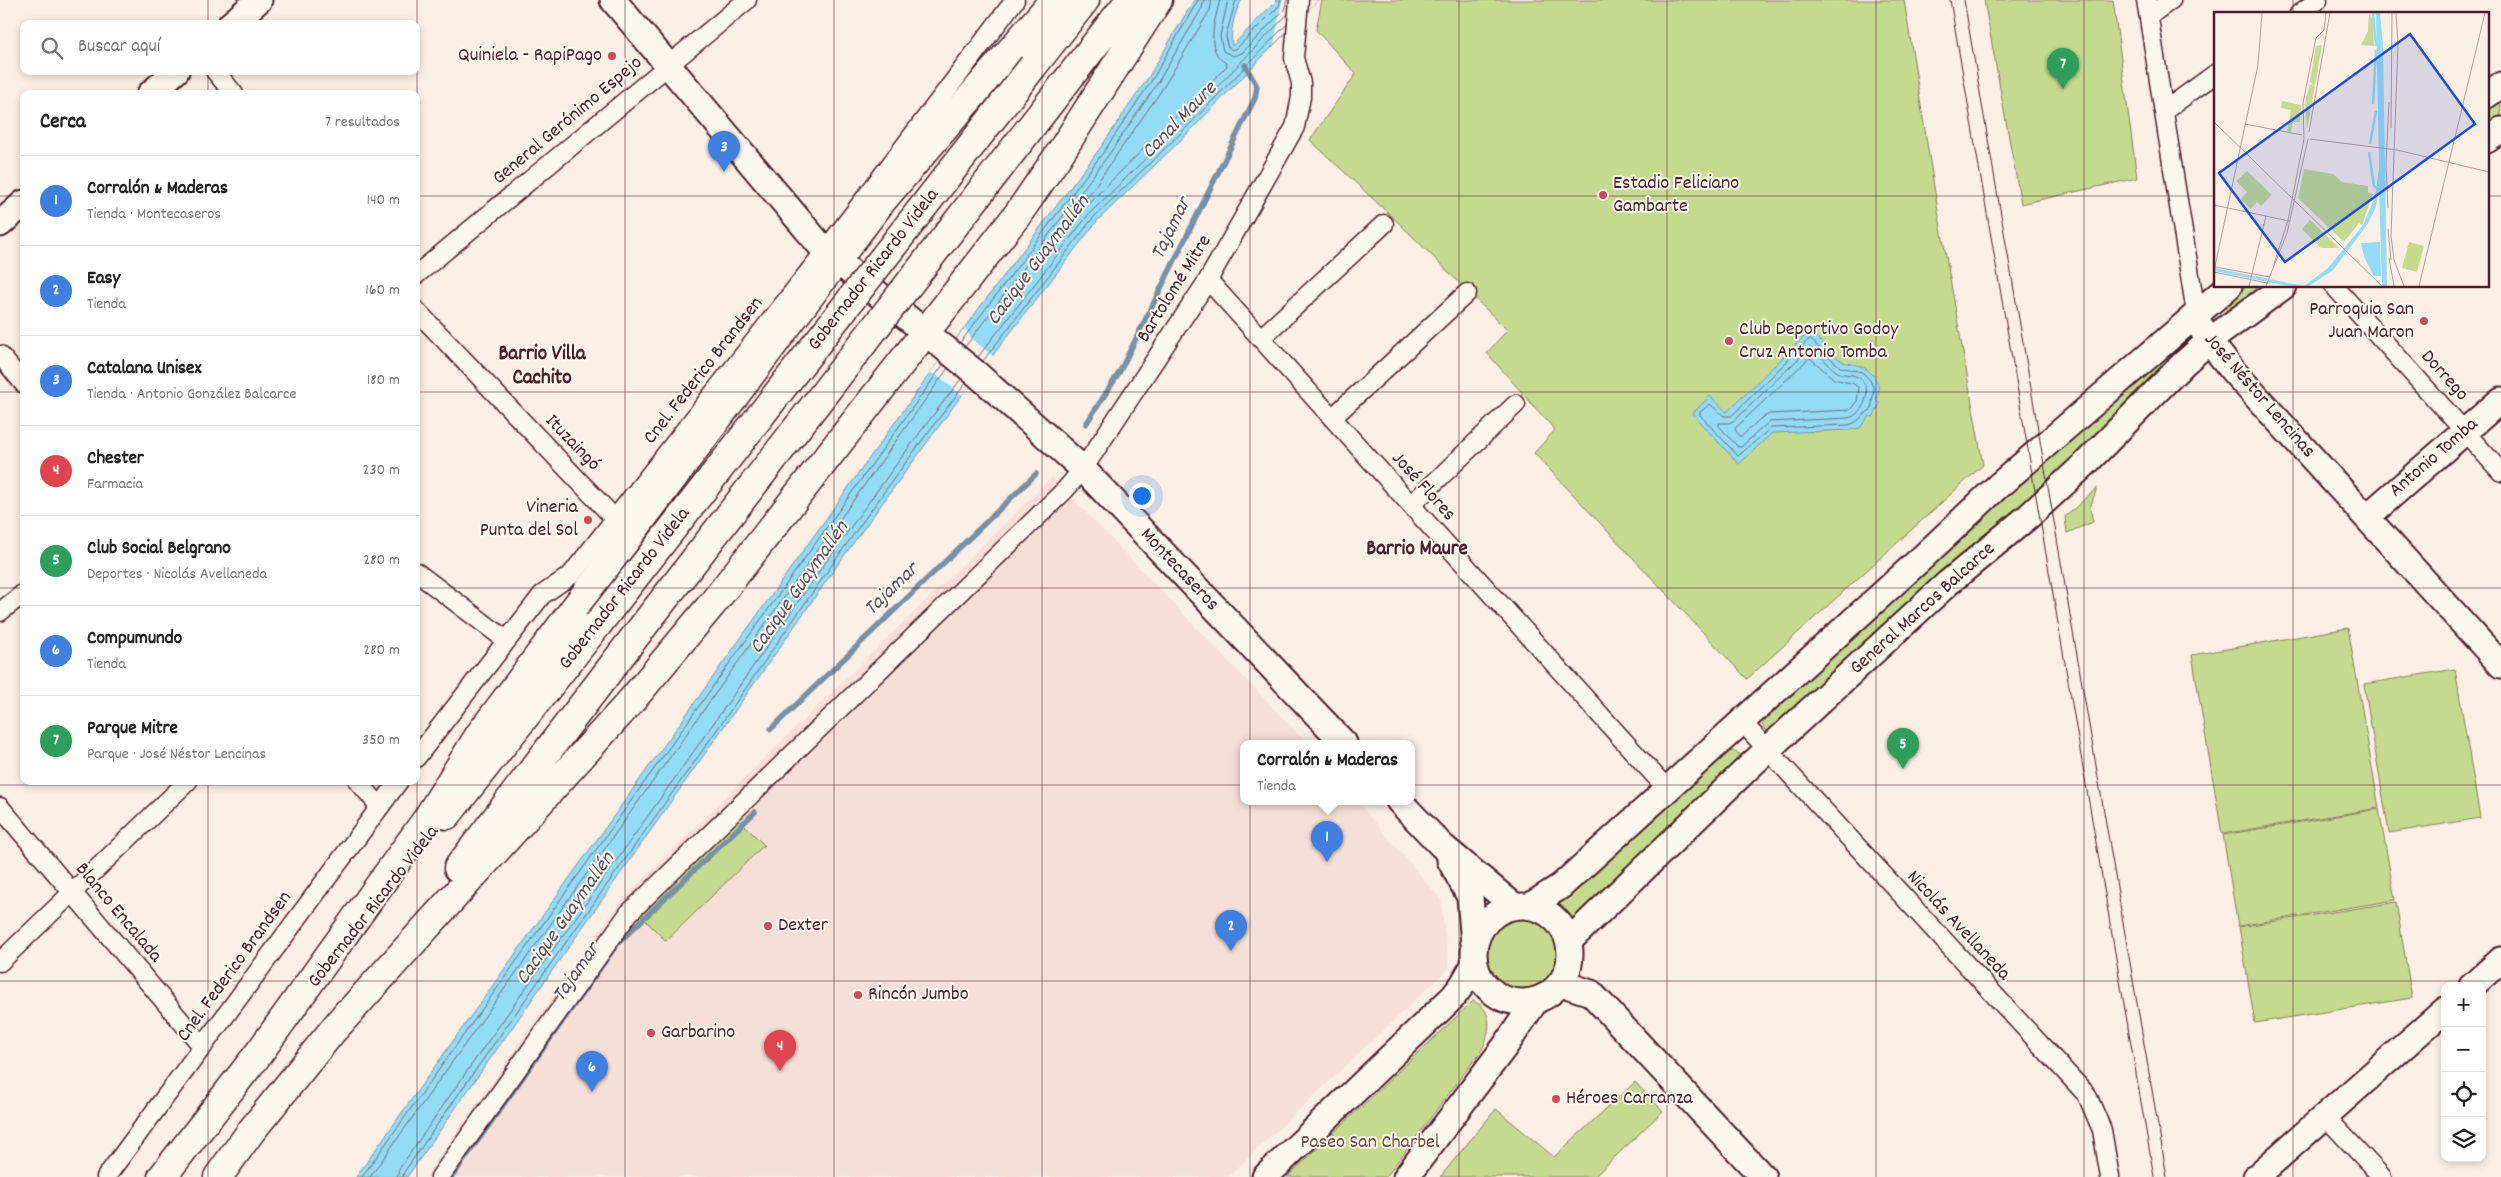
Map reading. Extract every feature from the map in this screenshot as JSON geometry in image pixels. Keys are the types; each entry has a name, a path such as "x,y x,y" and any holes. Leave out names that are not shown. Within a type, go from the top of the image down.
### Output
{"highway":[{"path":"254,1060 427,819 480,734 831,256 881,202 1054,0"},
{"name":"Gobernador Ricardo Videla","path":"164,1174 598,624 1086,0"},
{"name":"Gobernador Ricardo Videla","path":"218,1177 252,1130 336,1027 627,648 1130,0"},
{"path":"336,1027 632,700 713,603 1023,206 1060,153 1158,0"},
{"path":"224,1177 252,1130"}],"main road":[{"path":"236,20 259,0"},
{"name":"Montecaseros","path":"613,0 831,256 963,362 1084,469 1341,740"},
{"path":"155,90 171,75"},
{"path":"2488,94 2501,85"},
{"path":"2488,139 2501,130"},
{"path":"0,224 20,206"},
{"name":"General Marcos Balcarce","path":"1522,906 1560,886 1742,722 1997,487 2196,312 2226,288"},
{"name":"General Marcos Balcarce","path":"1568,941 1767,750 1948,583 2058,489 2208,341 2281,288"},
{"name":"José Néstor Lencinas","path":"2196,312 2208,341 2233,371 2501,665"},
{"name":"Antonio Tomba","path":"2367,517 2501,400"},
{"path":"1403,805 1441,845 1522,906 1552,916 1560,924 1568,941 1569,963 1560,983 1551,992 1536,1000 1518,1001 1497,994 1483,982 1475,954 1470,897 1441,845"},
{"path":"1266,1177 1453,997 1463,984 1486,921 1503,909 1522,906"},
{"path":"2476,982 2501,960"},
{"path":"1560,983 1591,993 1763,1177"},
{"path":"1406,1177 1506,1045 1536,1000"},
{"path":"2256,1177 2441,1014"}],"street":[{"name":"General Gerónimo Espejo","path":"420,272 747,0"},
{"name":"Cnel. Federico Brandsen","path":"420,753 542,595 571,574 831,256 1015,0"},
{"name":"Bartolomé Mitre","path":"440,1177 629,912 1065,490 1084,469 1208,280 1295,127 1301,97 1301,84 1294,58 1299,0"},
{"path":"2148,8 2171,0"},
{"path":"2302,12 2318,0"},
{"name":"José Néstor Lencinas","path":"2148,8 2196,312"},
{"path":"218,75 231,90"},
{"path":"2164,111 2214,75"},
{"path":"1261,338 1384,224"},
{"name":"José Flores","path":"1208,280 1668,789"},
{"name":"Dorrego","path":"2336,288 2501,472"},
{"path":"1332,418 1467,293"},
{"name":"Ituzaingó","path":"420,314 615,519"},
{"path":"0,355 20,379"},
{"path":"1411,505 1516,404"},
{"path":"420,575 506,640"},
{"path":"0,612 20,596"},
{"name":"Nicolás Avellaneda","path":"1742,722 2087,1095 2102,1130 2110,1177"},
{"path":"0,962 184,785"},
{"path":"362,785 380,806"},
{"name":"Cnel. Federico Brandsen","path":"106,1177 396,785"},
{"name":"Blanco Encalada","path":"0,807 203,1047"},
{"path":"2325,1116 2382,1177"}],"shaded area":[{"path":"1052,477 1304,740 1240,740 1240,805 1360,805 1441,900 1449,968 1228,1177 425,1177 618,905 730,792"}],"green space":[{"name":"Club Deportivo Godoy Cruz Antonio Tomba","path":"1322,0 1904,0 1937,205 1983,465 1747,679 1534,453 1555,430 1487,353 1507,330 1403,227 1310,140 1356,74 1316,30"},
{"path":"1984,0 2113,0 2137,178 2021,204"},
{"path":"2501,100 2501,115 2488,124 2488,109"},
{"path":"2243,288 2262,288 2229,314 2222,304"},
{"path":"2182,343 2185,348 2117,420 1769,734 1762,725 1766,718 1932,563 2176,345"},
{"path":"2097,488 2090,508 2093,522 2067,533 2065,517"},
{"path":"2348,628 2379,808 2222,834 2192,655"},
{"path":"2455,669 2480,818 2389,833 2364,684"},
{"path":"1732,751 1740,754 1742,758 1573,920 1571,919 1557,902 1723,755"},
{"path":"2379,809 2395,900 2238,926 2223,835"},
{"path":"736,817 764,845 666,941 638,913"},
{"path":"2396,902 2412,998 2255,1023 2239,927"},
{"path":"1522,918 1542,924 1552,934 1558,954 1552,974 1542,984 1522,990 1502,984 1492,974 1486,954 1492,934 1502,924"},
{"name":"Paseo San Charbel","path":"1473,1001 1485,1010 1488,1016 1487,1038 1484,1045 1386,1177 1287,1177"},
{"path":"1635,1082 1663,1111 1594,1177 1440,1177 1496,1109 1554,1157"}],"water":[{"path":"1194,0 1242,0 1233,22 1232,46 1277,0 1318,0 1185,136 1097,221 962,395 853,543 407,1177 356,1177 928,376 1101,147 1148,78"},
{"path":"1810,331 1842,361 1862,367 1872,374 1879,389 1876,400 1880,404 1873,417 1869,416 1860,428 1772,433 1739,464 1692,414 1710,396 1727,412"}],"pier":[{"path":"1282,0 1318,0 1274,44"},
{"path":"965,328 971,338 993,356 962,395 937,375 930,373"}],"waterway":[{"name":"Tajamar","path":"1086,424 1119,373 1255,98 1257,86 1245,65"},
{"name":"Tajamar","path":"771,729 1036,474"},
{"name":"Tajamar","path":"452,1177 618,943 755,812"}],"tram line":[{"path":"1950,0 2154,1177"},
{"path":"1964,0 2167,1177"}],"place":[{"name":"Quiniela - RapiPago","path":"612,56"},
{"name":"Parque Mitre","path":"2063,89"},
{"name":"Catalana Unisex","path":"724,172"},
{"name":"Estadio Feliciano Gambarte","path":"1603,195"},
{"name":"Parroquia San Juan Maron","path":"2424,321"},
{"name":"Club Deportivo Godoy Cruz Antonio Tomba","path":"1729,341"},
{"name":"Vineria Punta del Sol","path":"588,520"},
{"name":"Club Social Belgrano","path":"1903,769"},
{"name":"Corralón & Maderas","path":"1327,862"},
{"name":"Dexter","path":"768,926"},
{"name":"Easy","path":"1231,951"},
{"name":"Rincón Jumbo","path":"858,995"},
{"name":"Garbarino","path":"651,1033"},
{"name":"Chester","path":"780,1071"},
{"name":"Compumundo","path":"592,1092"},
{"name":"Héroes Carranza","path":"1556,1099"}],"district":[{"name":"Barrio Villa Cachito","path":"542,367"},
{"name":"Barrio Maure","path":"1417,550"}],"water label":[{"name":"Canal Maure","path":"1180,121"},
{"name":"Cacique Guaymallén","path":"1039,261"},
{"name":"Cacique Guaymallén","path":"800,588"},
{"name":"Cacique Guaymallén","path":"566,919"}]}
